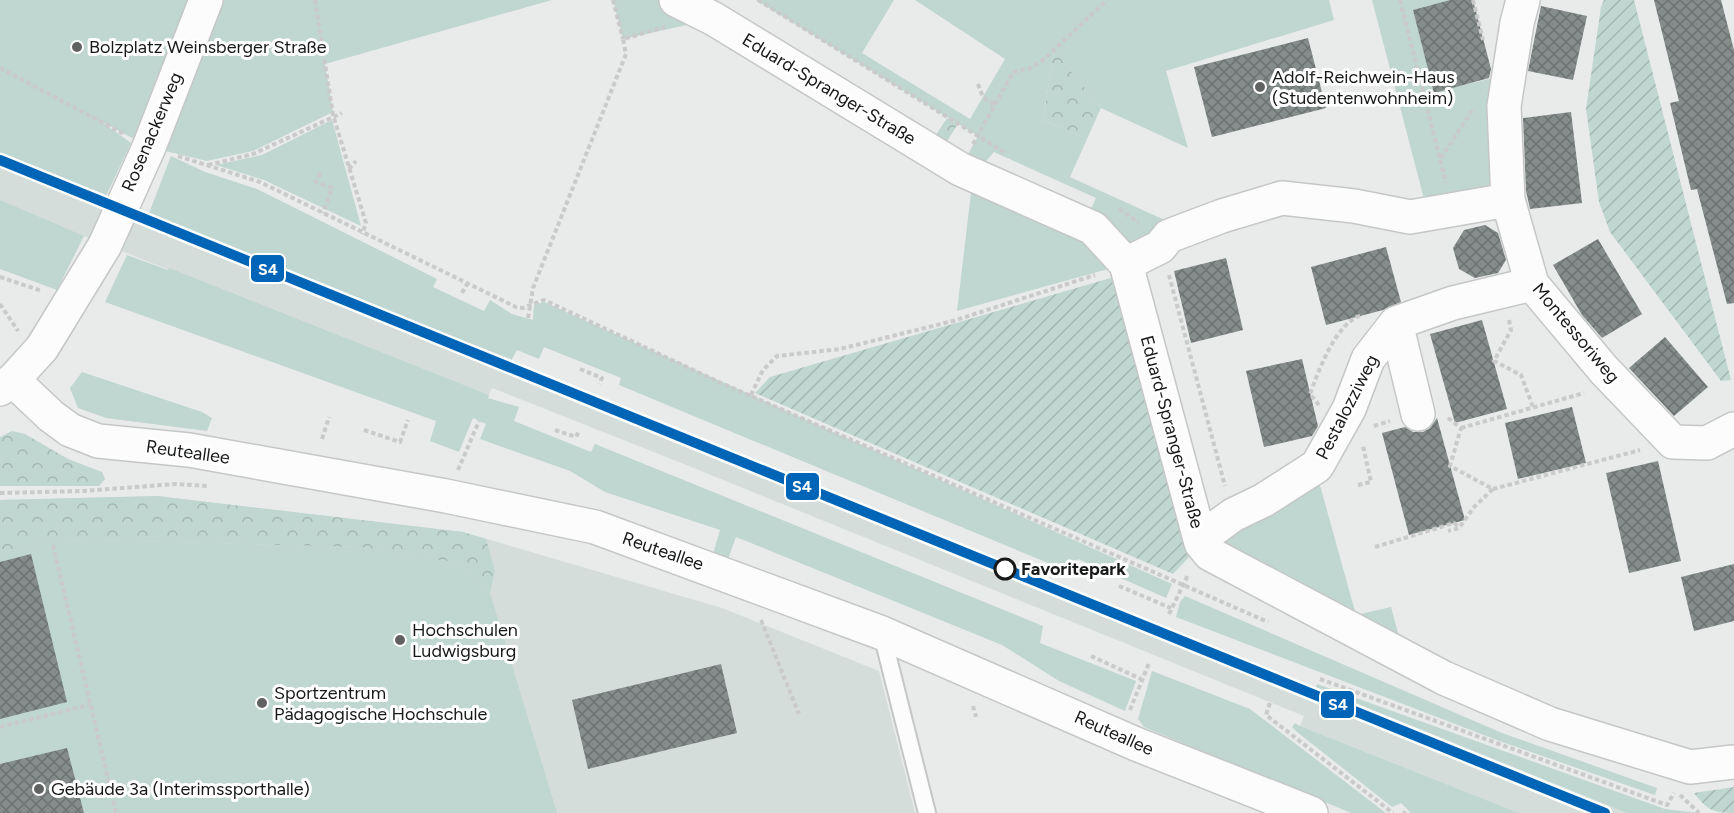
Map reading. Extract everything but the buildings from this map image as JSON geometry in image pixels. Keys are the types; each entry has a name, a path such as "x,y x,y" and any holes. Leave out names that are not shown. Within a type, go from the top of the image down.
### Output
{"street":[{"name":"Rosenackerweg","path":"7,384 42,348 105,245 149,147 206,0"},
{"name":"Montessoriweg","path":"1523,0 1517,23 1504,106 1508,200 1517,287 1618,383 1673,442"},
{"name":"Eduard-Spranger-Straße","path":"672,10 714,19 960,169 1093,228 1126,264 1200,539 1210,554 1444,678 1550,724 1690,767 1734,762"},
{"path":"1126,264 1160,247 1169,236 1222,216 1282,198 1354,206 1410,217 1508,200"},
{"path":"1418,414 1396,323 1453,303 1517,287"},
{"name":"Pestalozziweg","path":"1200,539 1233,515 1264,500 1317,466 1349,409 1368,359 1396,323"},
{"name":"Reuteallee","path":"7,384 70,430 98,441 189,450 446,496 595,527 882,633 1136,744 1306,812"},
{"path":"1673,442 1707,443 1734,429"}],"lane":[{"path":"882,633 927,813"}],"path":[{"path":"315,0 333,115 366,223 362,234"},
{"path":"528,318 533,288 626,54 613,0"},
{"path":"758,0 978,136"},
{"path":"960,169 1013,72 1031,68 1043,60 1107,0"},
{"path":"1400,0 1453,210"},
{"path":"1473,0 1484,44"},
{"path":"623,39 664,29 672,10"},
{"path":"0,68 149,147 260,182 362,234 516,307 544,300 751,395 1269,622"},
{"path":"978,84 983,97 995,105"},
{"path":"1440,160 1475,105"},
{"path":"207,165 253,154 333,115 342,113"},
{"path":"349,169 356,161"},
{"path":"320,173 316,182 332,188 323,213"},
{"path":"751,395 763,370 777,356 840,349 953,321 1126,264"},
{"path":"0,277 70,302"},
{"path":"462,293 467,284"},
{"path":"1517,287 1511,330 1494,361 1521,375 1533,407"},
{"path":"580,369 602,378 599,384"},
{"path":"1461,428 1618,383"},
{"path":"1369,427 1438,410 1461,428"},
{"path":"322,439 329,417"},
{"path":"364,430 400,442 408,420"},
{"path":"446,496 480,421"},
{"path":"1461,428 1450,466 1493,489"},
{"path":"555,430 576,437 579,431"},
{"path":"1358,485 1371,482 1362,440"},
{"path":"1448,531 1460,528 1474,507 1493,489 1673,442"},
{"path":"0,493 83,491 175,484 217,487"},
{"path":"1375,547 1454,523 1460,528"},
{"path":"53,546 116,813"},
{"path":"746,581 799,714"},
{"path":"1169,614 1182,583"},
{"path":"1119,586 1171,608"},
{"path":"1091,656 1142,679 1149,663"},
{"path":"1320,679 1667,805"},
{"path":"1270,703 1266,715 1393,813"},
{"path":"0,727 89,705"},
{"path":"1667,787 1675,790 1699,813"}],"shaded area":[{"path":"0,156 512,359 512,362 952,545 1316,687 1627,813 1519,813 1300,726 1304,716 679,462 492,388 489,395 385,356 31,215 0,200"},
{"name":"Hochschulen Ludwigsburg","path":"157,496 463,532 722,608 879,671 915,813 0,813 0,500"}],"green space":[{"path":"0,0 552,0 325,64 333,112 253,151 207,161 149,147 102,122 131,143 106,196 0,156"},
{"path":"613,0 676,0 714,19 623,39"},
{"path":"756,0 894,0 862,53 970,119 1005,59 915,0 1329,0 1334,20 1166,71 1188,148 1101,108 1054,51 1043,120 1087,139 1070,177 1169,222 1126,264 957,311 973,176 960,169 978,136","holes":["994,152 1096,198 1084,224 974,175"]},
{"path":"1372,0 1450,0 1413,10 1434,92 1493,78 1508,200 1428,214"},
{"path":"1604,0 1634,0 1731,380 1721,381 1610,232 1599,202 1586,109 1601,7"},
{"path":"1054,50 1101,108 1087,139 1043,120"},
{"path":"947,118 958,124 938,155 930,144"},
{"path":"332,120 361,226 264,180 216,165 262,155"},
{"path":"171,156 205,172 257,189 437,279 433,287 484,311 490,300 512,314 533,320 534,305 544,302 1172,584 1166,598 1078,559 1072,573 619,385 621,378 544,347 539,359 517,350 512,359 402,318 141,211 149,213"},
{"path":"0,200 84,236 57,290 0,269"},
{"path":"127,255 168,270 169,268 489,395 488,398 519,407 514,421 591,452 595,444 1043,626 1040,643 1136,681 1125,711 1059,681 1002,645 736,537 723,573 709,568 720,530 605,492 570,471 480,439 486,424 473,418 459,452 430,441 436,421 105,302"},
{"path":"1121,275 1192,546 1189,557 1173,574 755,393 770,377"},
{"path":"82,372 202,412 212,418 207,431 106,418 78,408 70,388"},
{"path":"12,431 25,434 68,459 102,472 105,479 99,486 0,486 0,437"},
{"path":"1318,478 1356,615 1391,607 1401,644 1219,546 1237,530"},
{"path":"157,496 463,532 486,539 495,571 490,593 459,563 361,547 56,539 0,553 0,500"},
{"name":"Sportzentrum Pädagogische Hochschule","path":"56,539 361,547 459,563 490,593 557,813 0,813 0,553"},
{"path":"1185,596 1502,733 1657,788 1655,795 1502,742 1176,617 1180,602"},
{"path":"1152,671 1250,709 1386,813 1351,813 1144,727 1138,719"},
{"path":"1317,684 1665,809 1699,813 1627,813 1316,687"},
{"path":"1295,723 1519,813 1411,813 1401,803 1392,807 1297,732 1292,727"},
{"path":"1734,787 1734,813 1711,809 1694,793"}],"transit line":[{"name":"S4","path":"0,160 1605,813"}],"place":[{"name":"Bolzplatz Weinsberger Straße","path":"77,47"},
{"name":"Adolf-Reichwein-Haus (Studentenwohnheim)","path":"1260,87"},
{"name":"Favoritepark","path":"1005,569"},
{"name":"Hochschulen Ludwigsburg","path":"400,640"},
{"name":"Sportzentrum Pädagogische Hochschule","path":"262,703"},
{"name":"Gebäude 3a (Interimssporthalle)","path":"39,789"}]}
